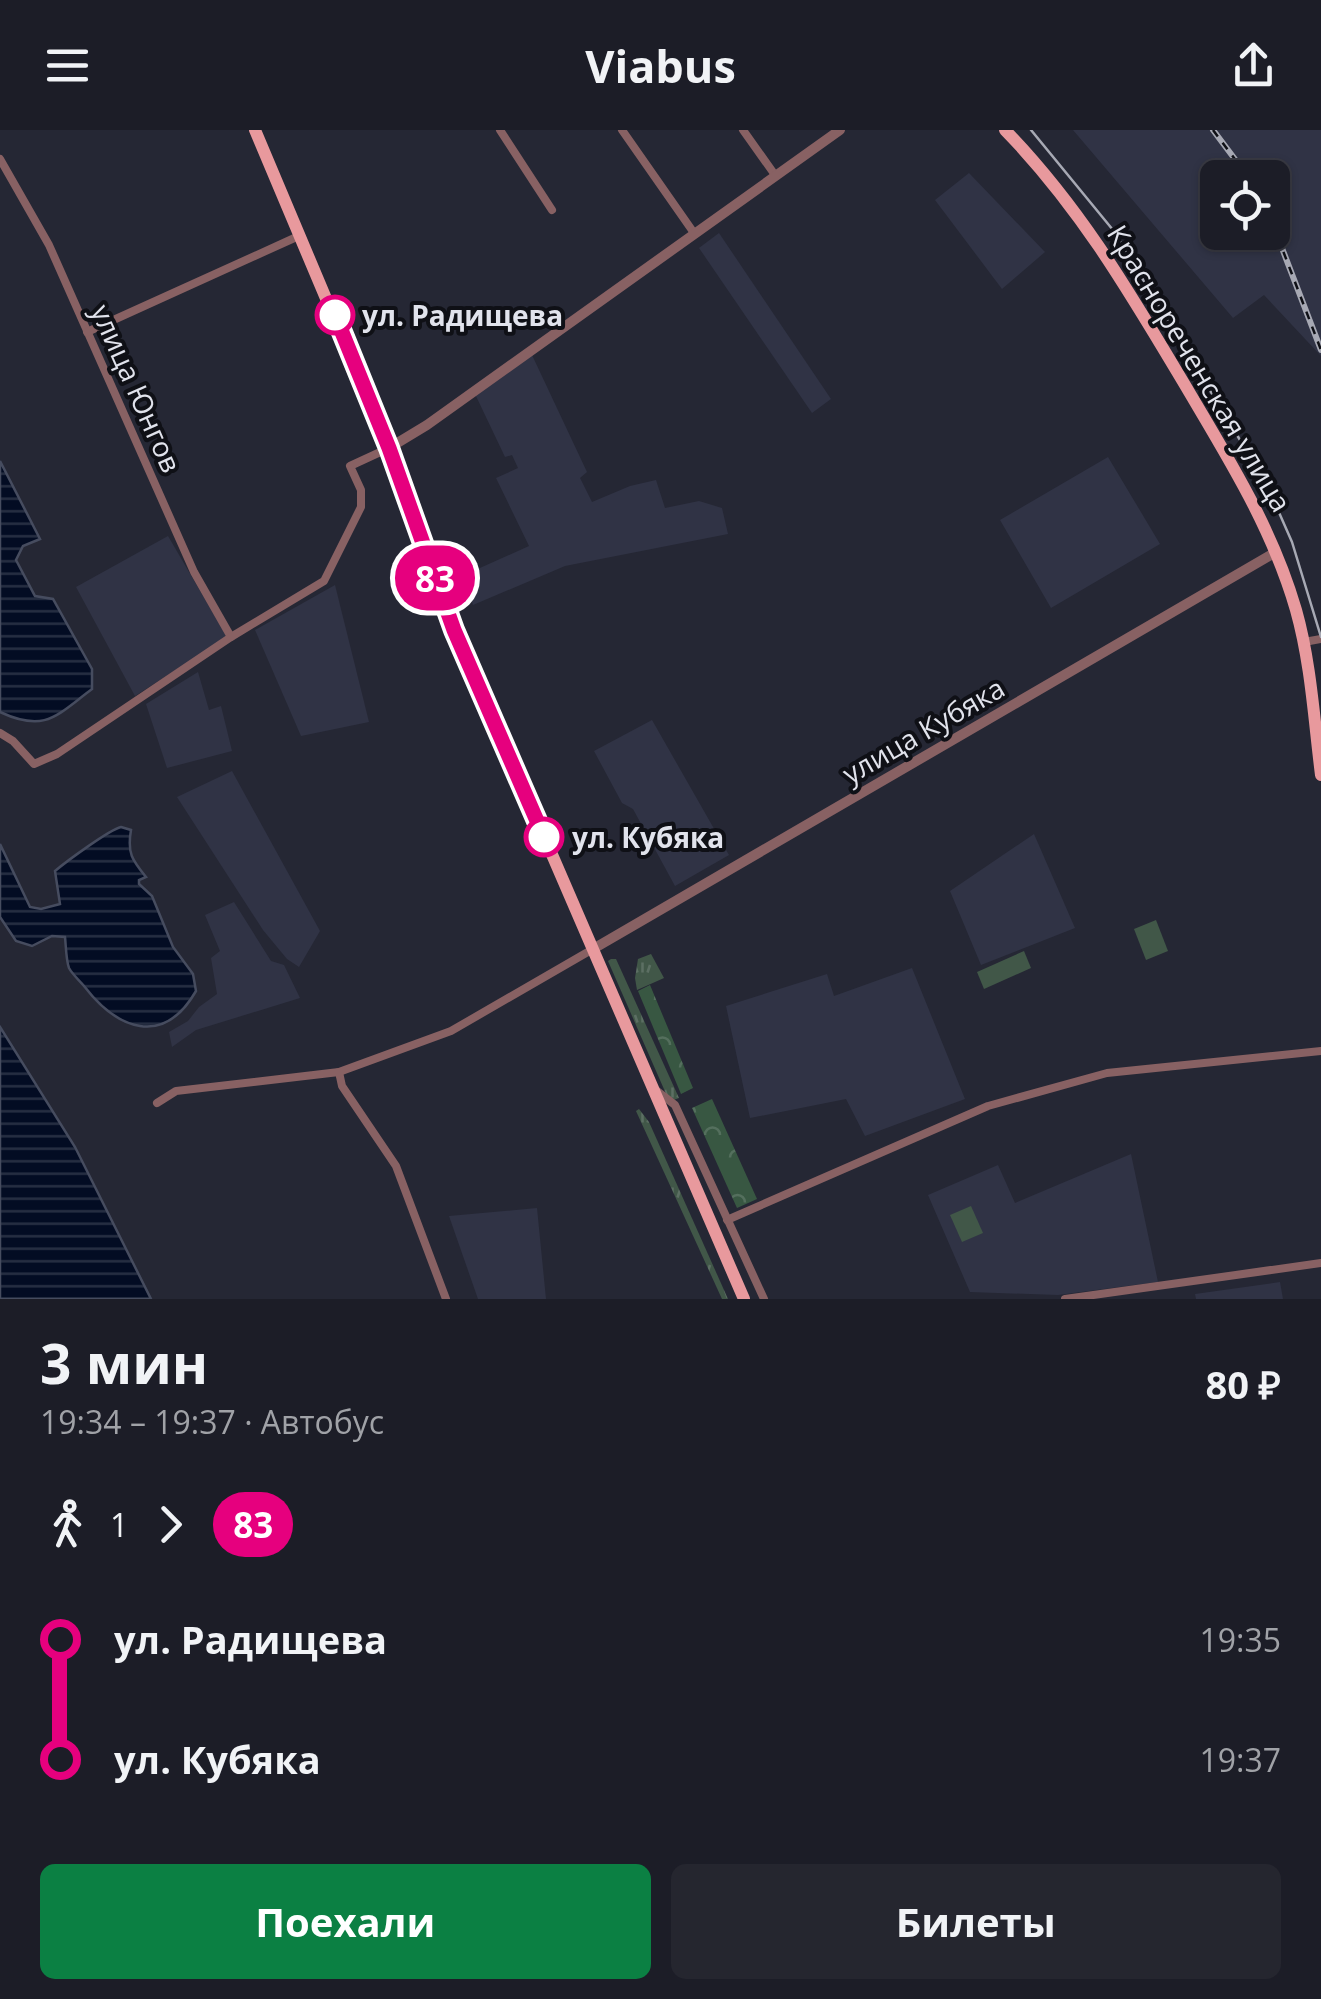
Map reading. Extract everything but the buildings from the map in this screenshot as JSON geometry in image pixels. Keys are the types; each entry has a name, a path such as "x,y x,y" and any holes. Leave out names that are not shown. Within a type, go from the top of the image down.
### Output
{"main road":[{"path":"254,130 389,448 454,630 744,1299"},
{"name":"Краснореченская улица","path":"1005,130 1036,162 1105,251 1228,456 1276,552 1304,642 1321,775"}],"street":[{"path":"500,130 552,210"},
{"path":"622,130 694,234"},
{"path":"743,130 775,175"},
{"path":"0,733 34,764 78,742 231,637 324,582 362,507 362,496 350,466 427,425 840,130"},
{"name":"улица Юнгов","path":"0,159 48,244 194,572 231,637"},
{"path":"87,332 301,235"},
{"name":"улица Кубяка","path":"593,949 1276,552"},
{"path":"1304,642 1321,639"},
{"path":"158,1103 176,1091 339,1072 451,1031 593,949"},
{"path":"728,1220 1005,1101 1108,1072 1321,1051"},
{"path":"339,1072 342,1086 396,1166 446,1299"},
{"path":"651,1086 674,1106 764,1299"},
{"path":"1065,1299 1321,1263"}],"shaded area":[{"path":"1073,130 1321,130 1321,356 1264,295 1233,318"},
{"path":"969,173 1045,252 1002,289 935,200"},
{"path":"719,233 831,399 812,413 699,248"},
{"path":"532,355 587,472 580,478 592,502 656,480 665,508 699,501 722,508 728,534 565,566 473,605 462,576 529,546 496,478 518,468 512,455 505,457 475,394"},
{"path":"1108,457 1160,544 1051,608 1000,520"},
{"path":"0,461 40,539 23,546 16,560 35,596 53,599 92,669 92,689 59,714 39,721 0,712"},
{"path":"168,536 227,637 135,696 76,587"},
{"path":"335,585 369,722 301,736 255,630"},
{"path":"198,672 209,710 221,706 232,751 167,768 146,704"},
{"path":"652,720 729,855 675,886 633,809 622,803 594,751"},
{"path":"232,771 320,931 299,967 287,959 263,930 177,797"},
{"path":"121,827 131,830 132,856 146,877 139,884 152,896 173,947 193,974 196,991 183,1009 155,1026 125,1022 97,1001 69,968 65,937 52,936 32,946 16,941 0,917 0,844 30,907 41,909 60,904 55,871"},
{"path":"1034,834 1075,928 981,965 950,891"},
{"path":"234,902 271,961 284,965 300,998 196,1030 172,1047 169,1032 188,1021 217,994 211,958 220,951 205,915"},
{"path":"912,968 965,1099 865,1136 846,1099 750,1118 726,1006 827,974 834,996"},
{"path":"0,1027 75,1147 151,1299 0,1299"},
{"path":"1131,1154 1158,1282 1058,1295 970,1292 928,1195 998,1165 1015,1203"},
{"path":"537,1208 546,1299 478,1299 449,1216"},
{"path":"1280,1282 1283,1299 1196,1299 1195,1294"}],"green space":[{"path":"1156,920 1168,951 1146,960 1134,929"},
{"path":"1024,951 1031,968 984,989 977,972"},
{"path":"651,954 664,978 637,990 638,959"},
{"path":"616,959 679,1098 671,1101 667,1096 608,961"},
{"path":"650,985 693,1088 681,1094 638,991"},
{"path":"712,1099 757,1199 737,1208 692,1108"},
{"path":"639,1109 649,1122 728,1299 722,1299 636,1111"},
{"path":"971,1206 983,1233 962,1242 950,1215"}],"tram line":[{"path":"1031,130 1113,230 1266,483 1292,542 1321,637"}],"railway":[{"path":"1213,130 1236,160"},
{"path":"1283,250 1321,350"}],"bus line":[{"name":"83","path":"335,315 389,448 454,630 544,837"}],"place":[{"name":"ул. Радищева","path":"335,315"},
{"name":"ул. Кубяка","path":"544,837"}]}
